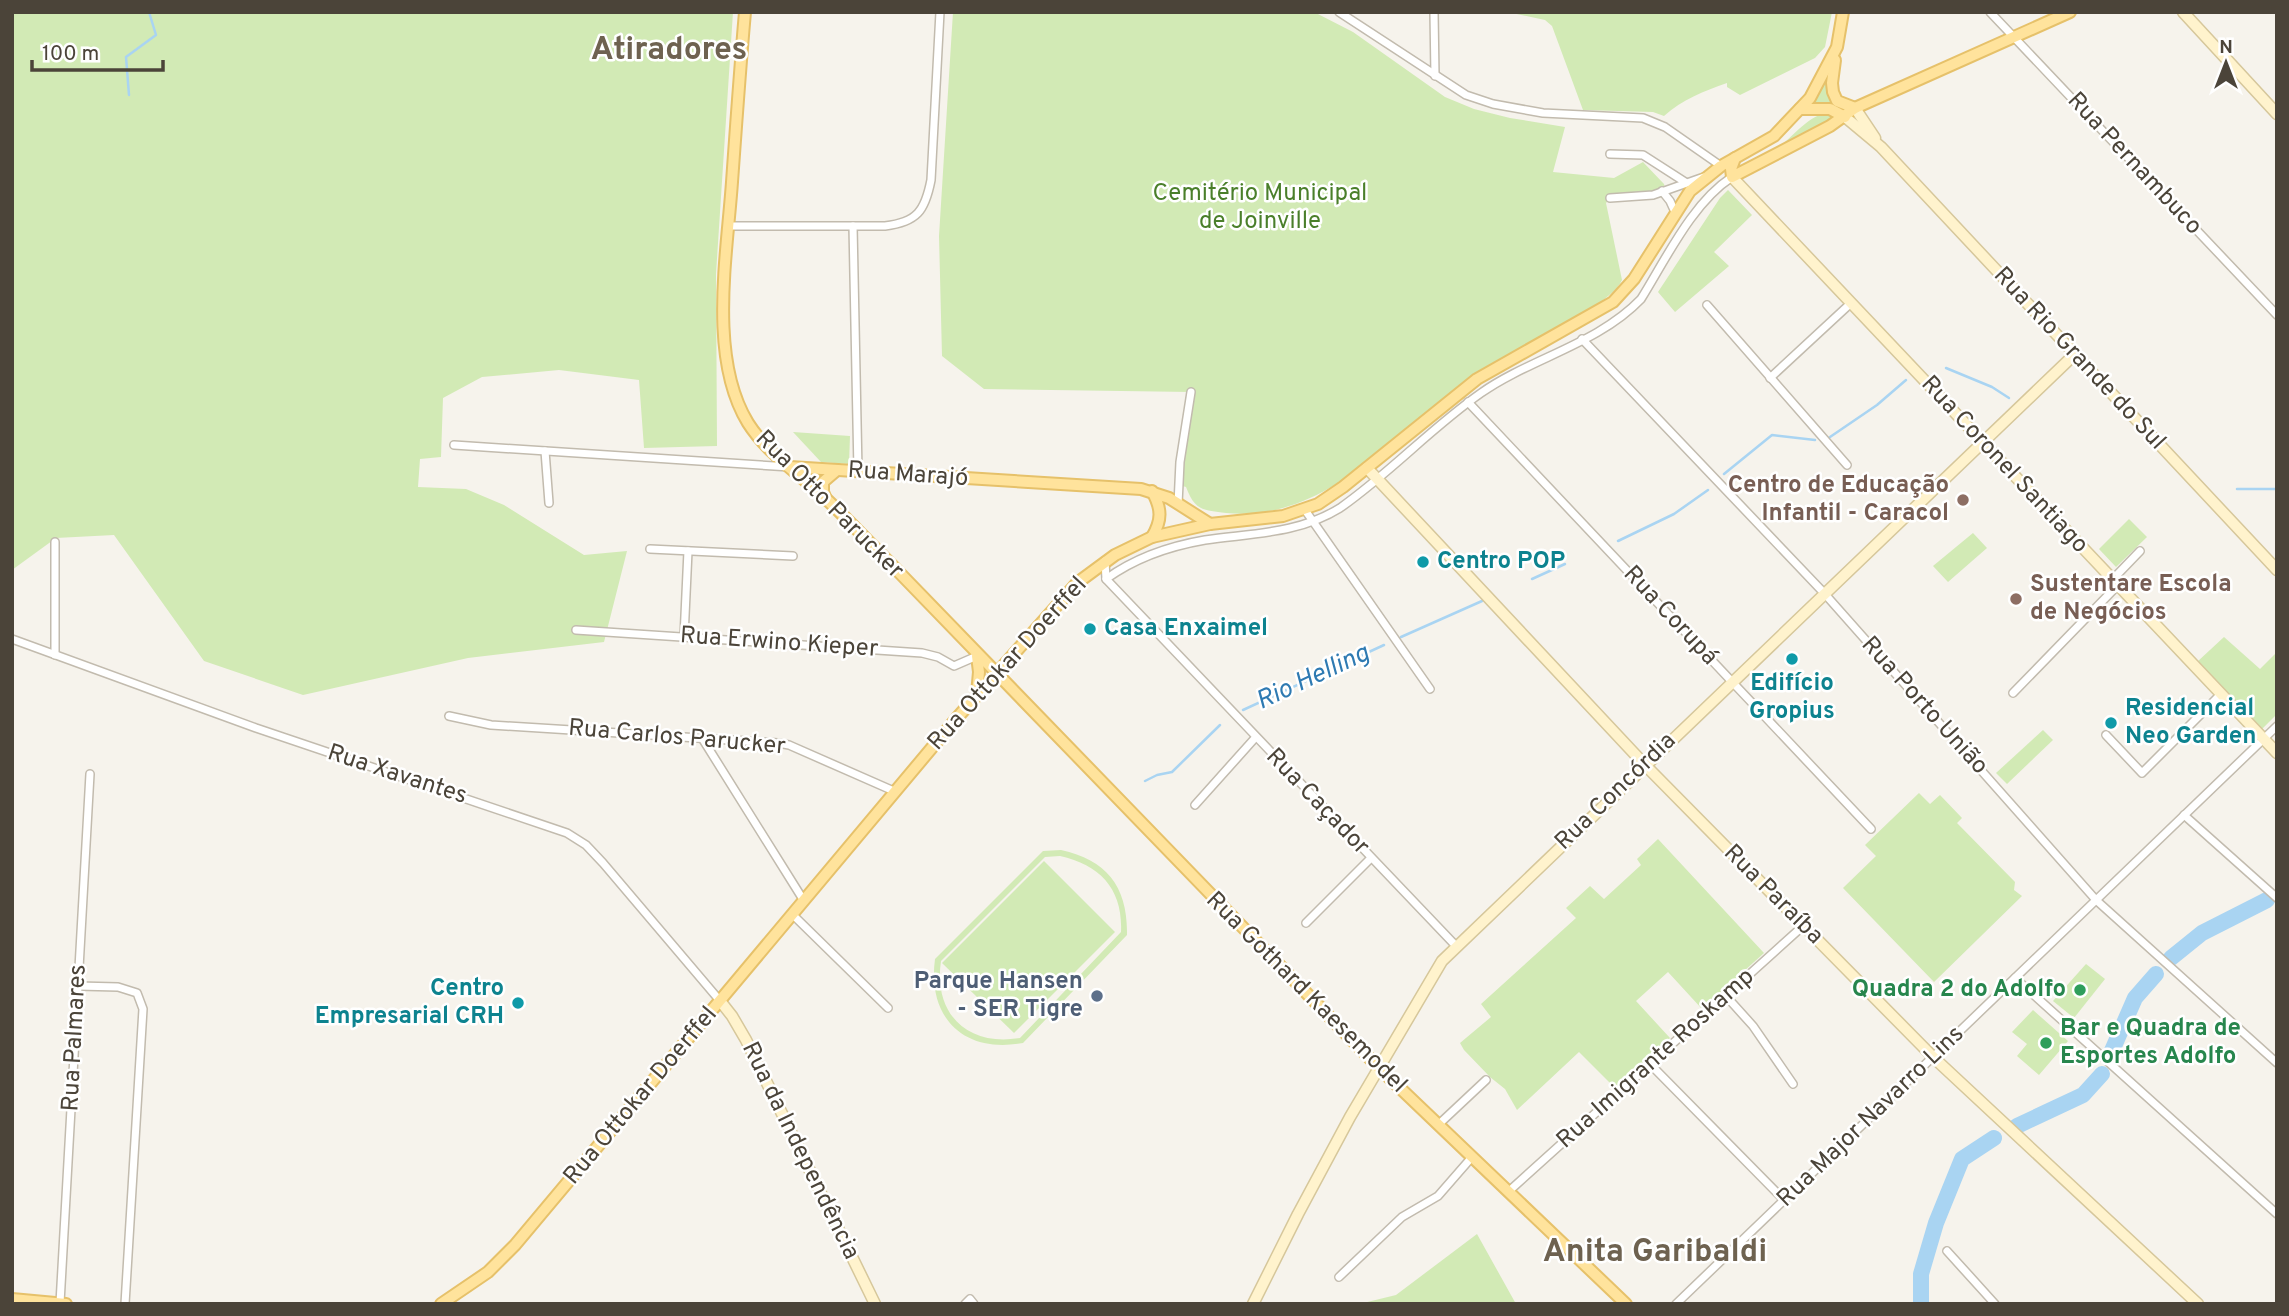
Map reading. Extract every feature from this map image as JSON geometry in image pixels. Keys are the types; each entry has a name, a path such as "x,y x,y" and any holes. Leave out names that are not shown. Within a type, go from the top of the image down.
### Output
{"main road":[{"name":"Rua Otto Parucker","path":"745,12 724,323 732,387 750,426 766,445 826,499 995,674"},
{"path":"1843,12 1833,92 1837,101 1855,108"},
{"path":"1735,158 1731,169 1732,177 1845,117 1855,108 2070,12"},
{"name":"Rua Ottokar Doerffel","path":"441,1304 472,1285 506,1254 1064,595 1105,560 1152,537 1210,524 1272,518 1305,510 1334,494 1477,379 1614,302 1634,279 1690,191 1721,166 1774,136 1810,98 1837,47"},
{"path":"1800,109 1830,108 1845,117"},
{"name":"Rua Marajó","path":"790,467 1153,491 1210,524"},
{"path":"826,499 823,482 837,470"},
{"path":"1152,537 1161,515 1153,491"},
{"path":"977,656 977,696"},
{"name":"Rua Gothard Kaesemodel","path":"995,674 1378,1068 1626,1304"},
{"path":"12,1299 66,1304"}],"street":[{"path":"729,226 899,224 919,213 931,180 940,12"},
{"path":"1339,12 1466,94 1511,108 1557,114 1643,118 1665,127 1721,166"},
{"path":"1434,12 1435,76"},
{"name":"Rua Pernambuco","path":"1990,12 2277,315"},
{"path":"2183,12 2277,114"},
{"name":"Rua Rio Grande do Sul","path":"1855,108 1881,147"},
{"name":"Rua Rio Grande do Sul","path":"1845,117 1881,147 2277,570"},
{"path":"1611,154 1643,155 1685,182"},
{"path":"1610,198 1640,197 1707,176"},
{"path":"1105,560 1106,579 1138,560 1176,546 1279,531 1313,523 1340,508 1468,402 1617,320 1641,299 1699,208 1719,186 1732,177"},
{"name":"Rua Coronel Santiago","path":"1732,177 2277,753"},
{"path":"1662,191 1671,201 1675,212"},
{"path":"853,226 858,471"},
{"path":"1770,377 1851,303"},
{"path":"1707,305 1847,465"},
{"name":"Rua Porto União","path":"1582,339 1824,593 2096,900 2277,1063"},
{"name":"Rua Concórdia","path":"1253,1304 1378,1068 1433,974 1456,946 2075,354"},
{"path":"1178,504 1180,462 1191,392"},
{"name":"Rua Corupá","path":"1468,402 1871,829"},
{"name":"Rua Marajó","path":"454,445 790,467"},
{"path":"545,451 549,503"},
{"name":"Rua Paraíba","path":"1367,468 1645,765 1933,1057 2198,1304"},
{"path":"1305,510 1430,689"},
{"path":"55,542 55,655"},
{"path":"650,549 793,556"},
{"path":"684,637 688,551"},
{"path":"2013,693 2140,551"},
{"name":"Rua Caçador","path":"1106,579 1456,946"},
{"name":"Rua Erwino Kieper","path":"576,630 922,653 938,657 954,667 977,656"},
{"name":"Rua Xavantes","path":"12,639 256,728 567,833 586,845 603,863 720,1002"},
{"path":"2106,735 2142,773 2221,694"},
{"name":"Rua Carlos Parucker","path":"449,716 491,725 766,741 789,745 896,792"},
{"name":"Rua Major Navarro Lins","path":"1676,1304 2277,726"},
{"path":"702,738 804,901"},
{"path":"1195,805 1255,738"},
{"name":"Rua Palmares","path":"60,1303 90,774"},
{"path":"2184,815 2277,898"},
{"path":"1306,923 1371,858"},
{"path":"793,915 888,1008"},
{"name":"Rua Imigrante Roskamp","path":"1508,1192 1803,926"},
{"path":"2015,978 2277,1214"},
{"path":"78,986 118,986 137,993 143,1009 125,1304"},
{"path":"1726,996 1753,1026 1793,1084"},
{"name":"Rua da Independência","path":"720,1002 733,1016 742,1033 875,1304"},
{"path":"1650,1065 1784,1200"},
{"path":"1438,1125 1486,1080"},
{"path":"1339,1277 1402,1217 1438,1196 1472,1157"},
{"path":"1947,1251 1995,1304"},
{"path":"965,1304 970,1299 974,1304"}],"green space":[{"path":"12,12 733,12 716,274 717,446 644,448 639,380 559,370 482,377 443,398 441,457 420,459 418,487 466,489 504,505 584,555 627,551 604,642 468,658 303,695 204,661 114,535 56,538 12,570"},
{"name":"Cemitério Municipal de Joinville","path":"953,12 1314,12 1353,32 1445,97 1474,109 1510,118 1565,127 1553,172 1614,178 1643,162 1665,188 1643,194 1613,195 1606,203 1622,280 1613,292 1598,304 1475,374 1361,468 1330,488 1298,503 1263,512 1226,513 1206,510 1193,501 1186,487 1179,485 1191,392 984,389 942,356 939,236"},
{"path":"1507,12 1832,12 1825,47 1815,58 1740,95 1727,87 1727,83 1710,89 1686,100 1664,116 1653,112 1583,110 1552,26 1545,20"},
{"path":"1830,72 1828,95 1834,107 1812,106"},
{"path":"1830,112 1835,119 1775,150 1807,122"},
{"path":"1728,190 1752,215 1714,252 1729,266 1675,312 1658,292"},
{"path":"793,432 850,436 849,464 821,462"},
{"path":"2129,519 2147,537 2116,567 2099,549"},
{"path":"1973,533 1987,548 1948,582 1933,566"},
{"path":"2224,637 2260,669 2277,652 2277,714 2262,729 2197,662"},
{"path":"2043,730 2053,740 2007,784 1996,773"},
{"path":"1919,793 1930,804 1940,795 1962,818 1957,823 2015,882 2014,890 2022,896 1934,982 1843,888 1876,856 1865,845"},
{"path":"1658,839 1764,953 1702,1009 1668,972 1636,1001 1670,1038 1615,1088 1579,1052 1517,1110 1505,1089 1490,1077 1460,1043 1491,1017 1481,1004 1576,918 1566,908 1590,886 1604,899 1641,865 1637,859"},
{"path":"1061,850 1077,855 1091,861 1112,878 1124,903 1127,935 1023,1043 983,1043 967,1037 954,1027 944,1014 937,999 935,959 1043,851","holes":["1060,856 1098,873 1107,882 1118,904 1121,932 1020,1038 1001,1039 970,1032 958,1023 943,997 941,961 1045,857"]},
{"path":"1044,861 1115,932 1014,1033 942,963"},
{"name":"Quadra 2 do Adolfo","path":"2086,964 2105,979 2074,1018 2053,1001"},
{"name":"Bar e Quadra de Esportes Adolfo","path":"2033,1010 2068,1041 2039,1075 2017,1056 2027,1044 2012,1032"},
{"path":"1477,1234 1516,1304 1359,1304 1396,1295"}],"waterway":[{"path":"129,95 126,57 156,35 149,12"},
{"name":"Rio Helling","path":"1946,368 1992,387 2009,398"},
{"name":"Rio Helling","path":"1830,437 1877,405 1906,380"},
{"name":"Rio Helling","path":"1724,474 1772,435 1815,440"},
{"name":"Rio Helling","path":"2237,489 2277,489"},
{"name":"Rio Helling","path":"1618,541 1674,514 1708,490"},
{"name":"Rio Helling","path":"1532,579 1565,564"},
{"name":"Rio Helling","path":"1401,637 1482,601"},
{"name":"Rio Helling","path":"1243,710 1384,645"},
{"name":"Rio Helling","path":"1145,781 1172,772 1220,725"},
{"path":"2171,958 2202,933 2267,900"},
{"path":"2111,1053 2135,998 2156,974"},
{"path":"2017,1126 2083,1095 2102,1074"},
{"path":"1921,1304 1921,1274 1936,1223 1962,1159 1994,1138"}],"place":[{"name":"Centro de Educação Infantil - Caracol","path":"1963,500"},
{"name":"Centro POP","path":"1423,562"},
{"name":"Sustentare Escola de Negócios","path":"2016,599"},
{"name":"Casa Enxaimel","path":"1090,629"},
{"name":"Edifício Gropius","path":"1792,659"},
{"name":"Residencial Neo Garden","path":"2111,723"},
{"name":"Quadra 2 do Adolfo","path":"2080,990"},
{"name":"Parque Hansen - SER Tigre","path":"1097,996"},
{"name":"Centro Empresarial CRH","path":"518,1003"},
{"name":"Bar e Quadra de Esportes Adolfo","path":"2046,1043"}],"district":[{"name":"Atiradores","path":"669,51"},
{"name":"Anita Garibaldi","path":"1655,1253"}]}
